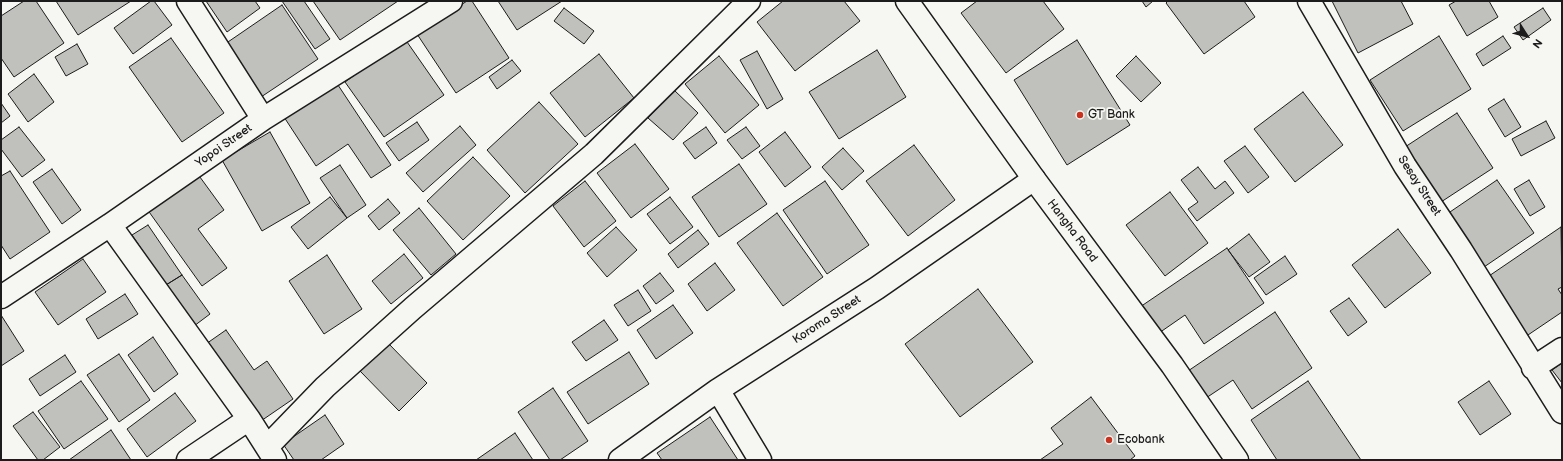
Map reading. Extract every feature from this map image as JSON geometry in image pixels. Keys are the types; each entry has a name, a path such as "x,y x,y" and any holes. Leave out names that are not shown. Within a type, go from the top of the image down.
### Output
{"main road":[{"path":"188,1 263,119"},
{"name":"Yopoi Street","path":"1,297 110,225 263,119 332,74 452,1"},
{"path":"110,225 249,419 271,454 325,387 412,308 594,154 749,1"},
{"name":"Hangha Road","path":"907,1 1034,179 1172,364 1238,460"},
{"name":"Sesay Street","path":"1309,1 1405,166 1461,250 1533,368 1562,412"},
{"name":"Koroma Street","path":"620,460 718,390 877,288 1034,179"},
{"path":"1533,368 1562,349"},
{"path":"718,390 760,460"},
{"path":"188,460 249,419"}],"building":[{"path":"24,1 36,1 64,43 14,77 1,58 1,16"},
{"path":"56,1 131,1 78,35"},
{"path":"151,1 154,1 172,25 133,54 114,28"},
{"path":"206,1 255,1 260,8 227,32"},
{"path":"282,1 304,1 330,39 315,49"},
{"path":"313,1 398,1 340,40"},
{"path":"467,1 472,1 509,58 456,93 417,34"},
{"path":"498,1 562,1 517,30"},
{"path":"783,1 844,1 860,21 795,71 757,22"},
{"path":"977,1 1043,1 1064,29 1006,73 961,13"},
{"path":"1142,1 1153,1 1146,7"},
{"path":"1168,1 1244,1 1255,17 1204,54 1166,3"},
{"path":"1332,1 1401,1 1413,24 1358,53"},
{"path":"1456,1 1489,1 1498,17 1467,36 1449,5"},
{"path":"282,5 318,59 261,97 225,44"},
{"path":"564,8 594,31 584,44 554,21"},
{"path":"1543,8 1551,20 1523,40 1514,27"},
{"path":"1439,36 1471,89 1403,131 1370,80"},
{"path":"1503,36 1511,48 1483,66 1476,54"},
{"path":"171,38 224,113 182,142 129,67"},
{"path":"405,39 444,95 384,137 345,82"},
{"path":"1077,40 1130,125 1067,165 1014,80"},
{"path":"77,44 88,64 66,76 55,57"},
{"path":"877,50 906,97 839,139 809,92"},
{"path":"757,51 783,99 767,109 740,60"},
{"path":"599,54 634,98 585,137 550,93"},
{"path":"719,56 759,105 725,133 685,84"},
{"path":"1136,56 1161,83 1141,102 1116,76"},
{"path":"512,60 521,71 497,89 489,77"},
{"path":"34,74 54,102 28,122 8,94"},
{"path":"336,82 391,165 371,178 348,144 316,166 284,117"},
{"path":"674,90 698,113 673,140 648,118"},
{"path":"1303,92 1343,145 1295,182 1254,129"},
{"path":"1504,99 1521,127 1505,137 1488,109"},
{"path":"539,102 578,144 525,193 487,150"},
{"path":"1,103 10,116 1,123"},
{"path":"1457,113 1493,168 1441,202 1405,147"},
{"path":"1546,121 1555,138 1521,156 1512,139"},
{"path":"417,122 429,140 399,161 386,143"},
{"path":"460,126 476,145 423,192 406,173"},
{"path":"19,127 45,160 22,177 1,149 1,140"},
{"path":"706,127 717,143 695,159 683,143"},
{"path":"746,127 760,146 742,159 727,140"},
{"path":"270,132 310,203 262,231 222,160"},
{"path":"785,132 811,167 785,187 759,152"},
{"path":"635,144 669,189 631,218 597,173"},
{"path":"914,145 955,200 908,236 866,181"},
{"path":"1245,146 1269,177 1248,193 1224,161"},
{"path":"843,148 864,171 842,190 822,167"},
{"path":"473,157 510,196 463,240 427,201"},
{"path":"739,164 767,204 719,237 692,197"},
{"path":"340,165 366,205 347,218 320,178"},
{"path":"1198,167 1215,189 1225,181 1234,193 1197,221 1188,209 1198,202 1181,180"},
{"path":"52,169 81,210 62,224 33,182"},
{"path":"10,171 50,232 10,259 1,245 1,176"},
{"path":"197,173 224,210 198,229 227,268 202,286 147,209"},
{"path":"1497,180 1534,233 1484,267 1447,214"},
{"path":"1529,180 1545,207 1530,216 1514,189"},
{"path":"585,181 616,221 584,247 553,206"},
{"path":"825,181 869,245 827,274 783,210"},
{"path":"1170,192 1208,243 1165,276 1126,225"},
{"path":"330,197 347,218 308,249 291,227"},
{"path":"670,197 693,227 670,244 647,214"},
{"path":"388,199 400,213 379,230 368,216"},
{"path":"419,208 456,254 431,275 393,230"},
{"path":"777,213 823,277 783,306 737,243"},
{"path":"148,225 182,275 166,285 132,235"},
{"path":"616,227 637,250 607,277 587,253"},
{"path":"1561,227 1562,287 1558,289 1562,295 1562,312 1525,337 1486,278"},
{"path":"1398,229 1431,273 1385,308 1352,265"},
{"path":"698,230 709,244 678,268 668,254"},
{"path":"1249,234 1270,262 1249,277 1228,250"},
{"path":"1227,248 1264,303 1204,344 1185,315 1159,333 1140,307"},
{"path":"404,254 423,278 391,304 372,281"},
{"path":"327,255 362,309 324,334 289,281"},
{"path":"1285,256 1297,274 1266,295 1254,278"},
{"path":"83,259 106,292 58,325 35,292"},
{"path":"715,263 735,290 707,311 688,284"},
{"path":"660,273 674,291 656,304 643,286"},
{"path":"182,275 210,314 190,329 161,288"},
{"path":"978,289 1033,362 960,417 905,344"},
{"path":"638,290 651,311 628,326 614,305"},
{"path":"125,294 138,314 98,339 86,319"},
{"path":"1349,298 1367,322 1348,336 1330,311"},
{"path":"673,305 693,333 656,359 637,330"},
{"path":"1275,312 1312,368 1252,409 1233,380 1206,398 1188,371"},
{"path":"1,315 24,351 1,366"},
{"path":"604,320 618,340 586,361 572,342"},
{"path":"226,330 254,370 267,361 293,399 258,423 203,346"},
{"path":"153,337 178,374 154,392 128,355"},
{"path":"388,343 427,383 399,411 360,371"},
{"path":"629,352 649,384 588,424 567,392"},
{"path":"119,354 150,400 119,422 87,375"},
{"path":"65,355 76,372 40,396 29,379"},
{"path":"1562,363 1562,383 1552,370"},
{"path":"81,381 108,419 64,449 38,411"},
{"path":"1308,381 1361,460 1277,460 1251,420"},
{"path":"1489,381 1511,414 1480,435 1458,402"},
{"path":"553,388 588,441 560,460 550,460 518,412"},
{"path":"175,393 196,421 147,457 127,429"},
{"path":"1091,397 1135,456 1130,460 1040,460 1063,444 1051,428"},
{"path":"33,412 60,447 43,460 38,460 13,426"},
{"path":"325,415 344,444 321,460 294,460 283,444"},
{"path":"710,417 738,460 662,460 657,453"},
{"path":"111,430 131,460 69,460"},
{"path":"515,433 533,460 476,460"}],"place":[{"name":"GT Bank","path":"1080,115"},
{"name":"Ecobank","path":"1109,440"}]}
